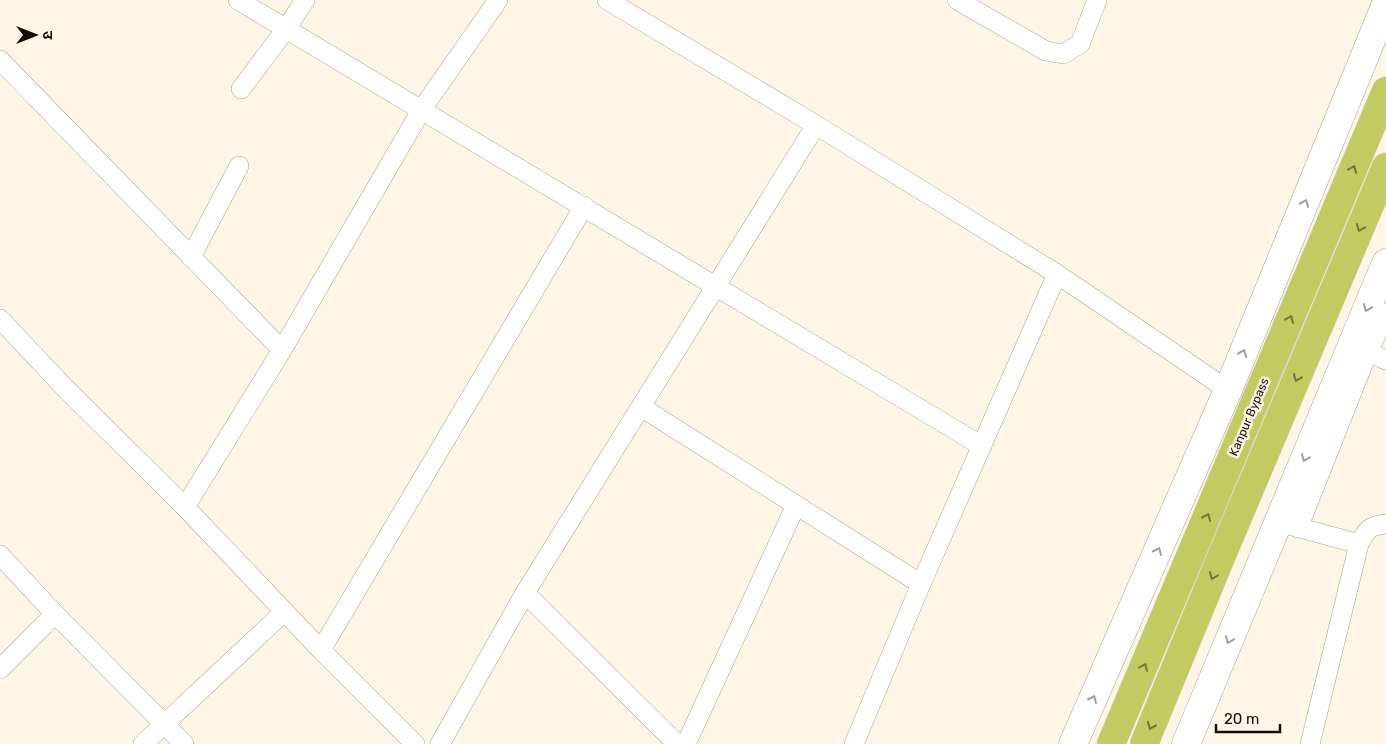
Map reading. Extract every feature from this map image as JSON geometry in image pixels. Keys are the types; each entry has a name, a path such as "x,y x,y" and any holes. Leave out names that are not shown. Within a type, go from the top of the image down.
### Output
{"highway":[{"name":"Kanpur Bypass","path":"1112,744 1386,91"},
{"path":"1144,744 1386,167"}],"main road":[{"path":"1073,744 1228,390 1386,4"},
{"path":"1186,744 1288,525 1386,263"}],"street":[{"path":"238,0 982,446"},
{"path":"241,89 306,0"},
{"path":"185,507 282,350 422,109 498,0"},
{"path":"607,0 816,125 1057,274 1228,390"},
{"path":"957,0 1046,51 1063,54 1080,44 1097,0"},
{"path":"0,60 282,350"},
{"path":"440,744 525,594 816,125"},
{"path":"191,257 239,166"},
{"path":"321,650 584,206"},
{"path":"854,744 921,584 1057,274"},
{"path":"1360,544 1288,525 1386,313"},
{"path":"0,319 64,387 185,507 284,612 415,744"},
{"path":"1368,352 1386,360"},
{"path":"641,407 921,584"},
{"path":"686,744 796,505"},
{"path":"1310,744 1360,544 1364,533 1372,526 1386,524"},
{"path":"0,555 55,614 184,744"},
{"path":"525,594 677,744"},
{"path":"143,744 284,612"},
{"path":"0,670 55,614"}]}
